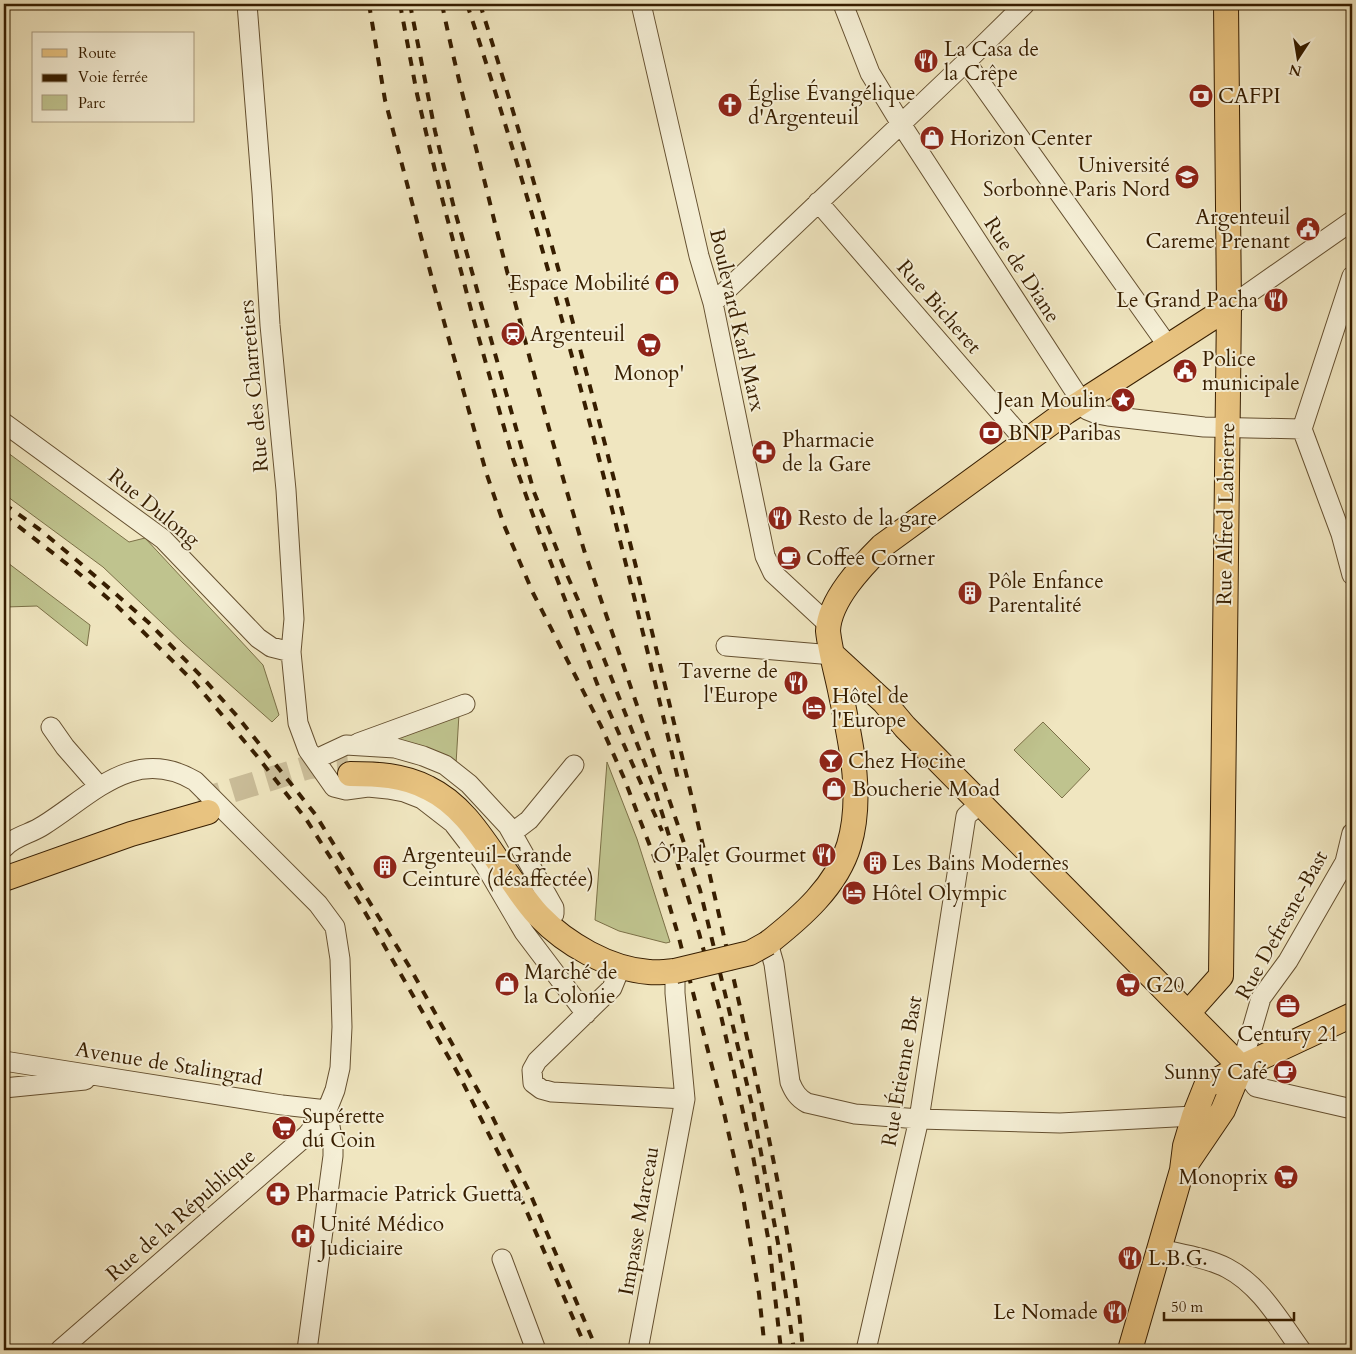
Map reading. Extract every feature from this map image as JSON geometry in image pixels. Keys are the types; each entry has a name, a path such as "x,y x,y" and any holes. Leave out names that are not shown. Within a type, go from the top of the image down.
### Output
{"main road":[{"name":"Rue Alfred Labrierre","path":"1189,1012 1221,976 1229,307 1226,4"},
{"path":"350,761 379,774 395,776 428,788 446,799 473,825 538,914 552,929 589,953 621,966 647,972 675,971 750,953 768,943 796,921 816,900 834,875 848,847 854,827 854,768 845,713 829,640 828,624 837,602 858,570 882,546 1025,441 1081,402 1229,307"},
{"path":"833,654 884,702 905,727 1189,1012 1241,1067"},
{"path":"845,713 868,703 884,702"},
{"path":"350,761 404,770 428,778 449,790 476,815 550,918 576,945"},
{"path":"4,870 203,807 4,879"},
{"path":"1130,1350 1182,1170 1185,1146 1206,1086 1241,1067 1352,1015"},
{"path":"1182,1170 1223,1110 1241,1067"}],"street":[{"name":"Rue des Charretiers","path":"247,4 270,326 286,490 294,619 291,652 298,723 308,750 334,787 340,790 368,787 404,792 422,800 453,823 470,844 524,932 586,1014"},
{"name":"Boulevard Karl Marx","path":"641,4 699,256 713,303 765,556 773,573 828,624"},
{"name":"Rue de Diane","path":"843,4 870,73 900,124 1081,402"},
{"path":"713,303 1025,4"},
{"path":"966,62 1168,346"},
{"name":"Rue Bicheret","path":"818,202 1025,441"},
{"path":"1229,307 1352,221"},
{"path":"1352,276 1302,429 1340,534 1352,575"},
{"path":"1081,402 1092,413 1108,416 1196,426 1302,429"},
{"name":"Rue Dulong","path":"4,422 162,539 258,638 271,648 291,652"},
{"path":"726,646 833,654"},
{"path":"350,761 465,704"},
{"path":"51,727 65,747 99,786"},
{"path":"316,759 346,745 350,761"},
{"path":"350,761 395,748 446,765 469,784 508,826 554,908 554,914 550,918"},
{"path":"512,833 529,820 574,765"},
{"path":"5,843 44,825 99,786 117,776 153,768 166,769 195,781 318,904 334,927 340,959 342,1026 340,1068 327,1110 333,1143 333,1156 307,1350"},
{"name":"Rue Étienne Bast","path":"866,1350 919,1119 966,816 981,803"},
{"name":"Rue Defresne-Bast","path":"1241,1067 1261,998 1288,961 1345,862 1352,833"},
{"path":"768,943 774,964 790,1082 800,1099 816,1106 855,1114 919,1119 1060,1123 1194,1116"},
{"path":"621,966 612,988 537,1061 532,1070 534,1083 541,1089 552,1092 685,1099"},
{"name":"Impasse Marceau","path":"638,1350 685,1099 675,994 675,971"},
{"name":"Avenue de Stalingrad","path":"4,1060 282,1105 327,1110"},
{"path":"1241,1067 1256,1087 1352,1109"},
{"path":"4,1088 113,1078"},
{"name":"Rue de la République","path":"60,1350 307,1135 327,1110"},
{"path":"1160,1249 1226,1267 1241,1277 1269,1304 1301,1350"},
{"path":"502,1259 536,1350"}],"green space":[{"path":"4,450 129,542 145,538 263,665 279,715 272,722 183,643 103,567 4,494"},
{"path":"4,560 90,625 87,646 37,606 6,607 4,601"},
{"path":"459,714 456,764 397,740 398,735"},
{"path":"1043,722 1090,769 1062,798 1014,750"},
{"path":"607,762 637,839 670,942 666,943 619,931 595,920"}],"tunnel":[{"path":"198,801 309,767 348,764"}],"railway":[{"path":"369,4 385,100 486,472 504,525 533,593 601,726 624,778 658,867 679,938 724,1113 743,1197 759,1294 765,1350"},
{"path":"400,4 417,94 436,175 474,321 513,459 598,686 662,831"},
{"path":"410,4 435,131 454,208 534,492 567,575 604,659 654,787 699,933 719,1007 752,1151 769,1243 781,1350"},
{"path":"442,4 452,52 510,284 571,506 584,550 700,890 752,1105 778,1243 794,1350"},
{"path":"467,4 498,100 555,293 632,587 679,783"},
{"path":"480,4 511,104 568,305 621,507 671,710 771,1149 790,1249 803,1350"},
{"path":"4,504 39,529 148,622 237,716 315,814 409,966 491,1114 529,1191 597,1350"},
{"path":"4,515 76,571 118,607 194,682 257,756 306,819 362,907 460,1077 520,1196 587,1350"}],"place":[{"name":"La Casa de la Crêpe","path":"926,61"},
{"name":"CAFPI","path":"1201,96"},
{"name":"Église Évangélique d'Argenteuil","path":"730,105"},
{"name":"Horizon Center","path":"932,138"},
{"name":"Université Sorbonne Paris Nord","path":"1187,177"},
{"name":"Argenteuil Careme Prenant","path":"1308,229"},
{"name":"Espace Mobilité","path":"667,283"},
{"name":"Le Grand Pacha","path":"1276,300"},
{"name":"Argenteuil","path":"513,334"},
{"name":"Monop'","path":"649,345"},
{"name":"Police municipale","path":"1185,371"},
{"name":"Jean Moulin","path":"1123,400"},
{"name":"BNP Paribas","path":"991,433"},
{"name":"Pharmacie de la Gare","path":"764,452"},
{"name":"Resto de la gare","path":"780,518"},
{"name":"Coffee Corner","path":"789,558"},
{"name":"Pôle Enfance Parentalité","path":"970,593"},
{"name":"Taverne de l'Europe","path":"796,683"},
{"name":"Hôtel de l'Europe","path":"814,708"},
{"name":"Chez Hocine","path":"831,761"},
{"name":"Boucherie Moad","path":"834,789"},
{"name":"Ô'Palet Gourmet","path":"824,855"},
{"name":"Les Bains Modernes","path":"875,863"},
{"name":"Argenteuil-Grande Ceinture (désaffectée)","path":"385,867"},
{"name":"Hôtel Olympic","path":"854,893"},
{"name":"Marché de la Colonie","path":"507,984"},
{"name":"G20","path":"1128,985"},
{"name":"Century 21","path":"1288,1006"},
{"name":"Sunny Café","path":"1285,1072"},
{"name":"Supérette du Coin","path":"284,1128"},
{"name":"Monoprix","path":"1286,1177"},
{"name":"Pharmacie Patrick Guetta","path":"278,1194"},
{"name":"Unité Médico Judiciaire","path":"303,1236"},
{"name":"L.B.G.","path":"1130,1258"},
{"name":"Le Nomade","path":"1115,1312"}]}
